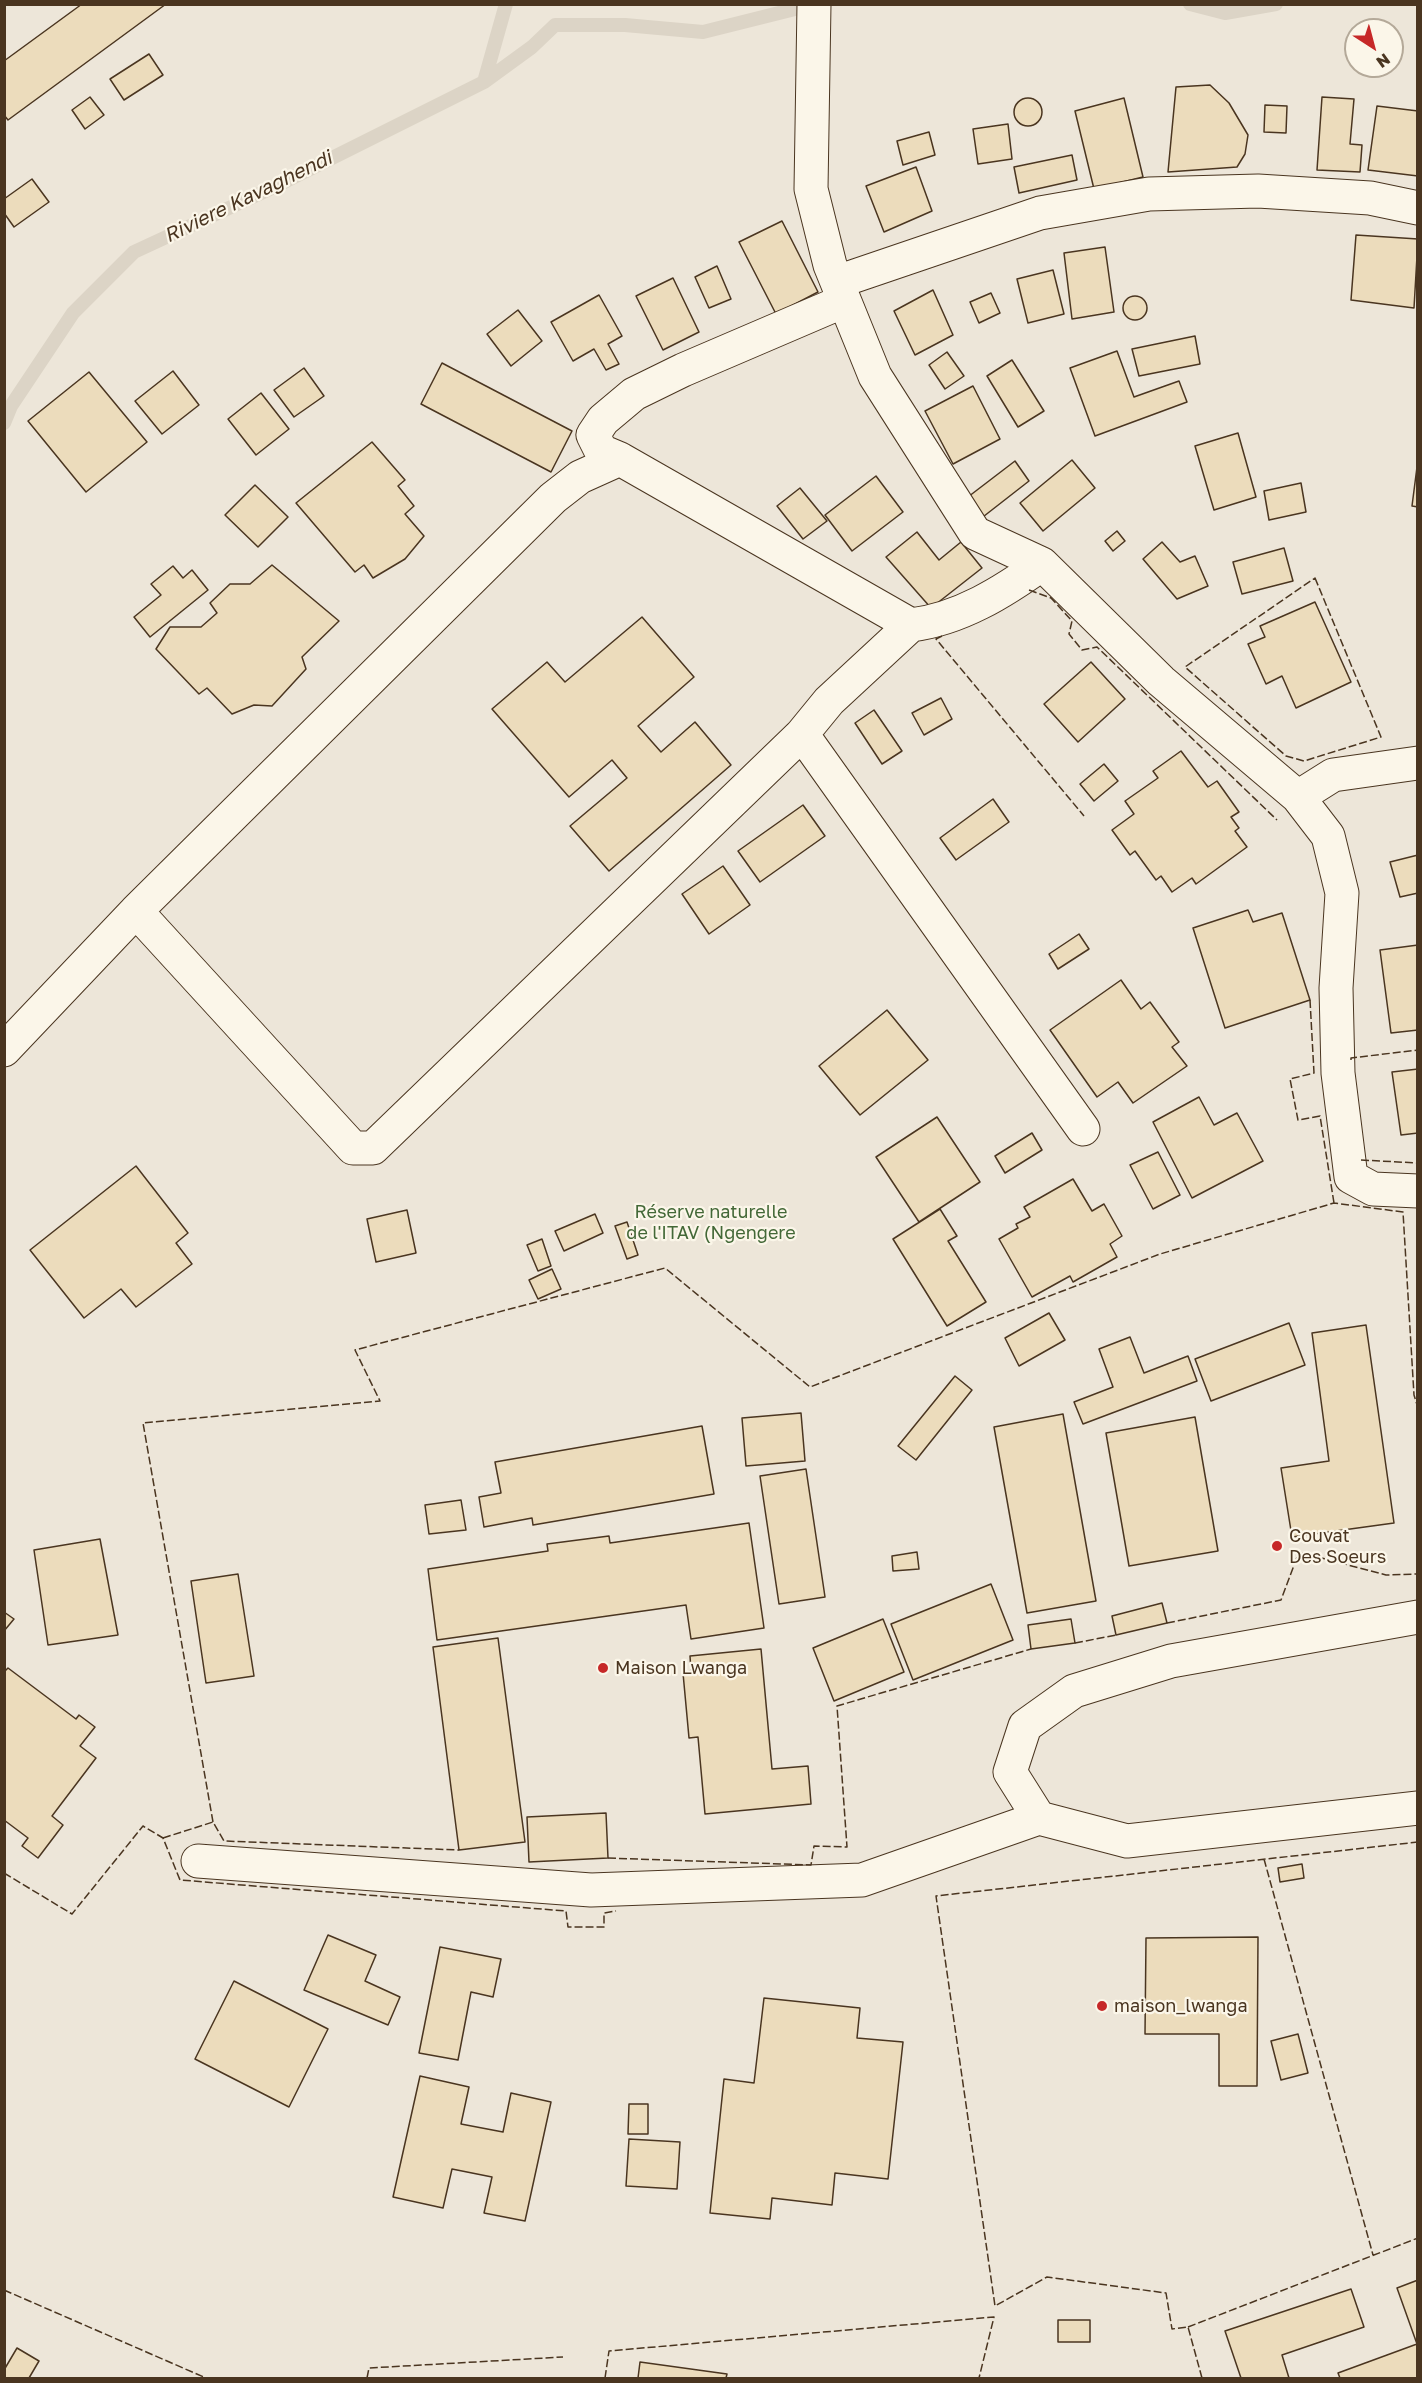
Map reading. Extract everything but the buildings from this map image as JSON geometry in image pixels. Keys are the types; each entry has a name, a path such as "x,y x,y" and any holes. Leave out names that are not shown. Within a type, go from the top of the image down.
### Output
{"street":[{"path":"814,4 811,189 830,265 875,376 975,533 1042,564 1161,681 1298,797 1328,836 1342,893 1336,988 1338,1073 1351,1177 1373,1189 1418,1191"},
{"path":"912,625 620,459 601,451 593,435 603,420 634,394 841,292 1040,213 1149,194 1258,191 1370,198 1418,208"},
{"path":"4,1050 136,911 553,498 580,477 620,459"},
{"path":"136,911 353,1148 373,1148 802,734 829,700 912,625 935,622 1004,592 1042,564"},
{"path":"802,734 1083,1129"},
{"path":"1298,797 1333,775 1418,762"},
{"path":"1039,1818 1010,1772 1025,1726 1074,1691 1171,1661 1418,1617"},
{"path":"198,1861 591,1890 862,1880 1039,1818 1127,1841 1418,1808"}],"green space":[{"name":"Réserve naturelle de l'ITAV (Ngengere","path":"5,5 1417,5 1417,2378 5,2378"}],"waterway":[{"name":"Riviere Kavaghendi","path":"484,82 506,4"},
{"name":"Riviere Kavaghendi","path":"4,423 11,406 73,313 134,252 272,188 484,82 532,47 555,25 625,25 703,32 815,4"},
{"path":"1190,4 1225,13 1276,4"}],"fence":[{"path":"1315,578 1381,737 1304,761 1286,756 1185,667 1315,578"},
{"path":"1029,590 1051,598 1072,621 1069,634 1082,650 1097,647 1277,820"},
{"path":"942,636 936,639 1084,816"},
{"path":"1310,1000 1314,1073 1290,1079 1298,1120 1320,1116 1334,1203"},
{"path":"1351,1060 1351,1058 1418,1050"},
{"path":"1361,1160 1418,1163"},
{"path":"213,1822 143,1423 380,1401 355,1350 665,1268 810,1387 1160,1254 1334,1203 1403,1212 1414,1395 1418,1408"},
{"path":"1167,1623 1281,1600 1299,1552 1386,1575 1418,1574"},
{"path":"1075,1643 1116,1635"},
{"path":"608,1858 811,1865 814,1846 847,1847 837,1706 1031,1649"},
{"path":"163,1838 213,1822 224,1841 459,1850"},
{"path":"4,1873 72,1914 143,1826 163,1838 180,1880 566,1911 568,1927 604,1927 604,1913 616,1911"},
{"path":"1202,2378 1188,2327 1172,2329 1166,2293 1047,2277 995,2306 936,1896 1418,1842"},
{"path":"1264,1859 1373,2255"},
{"path":"1188,2327 1418,2238"},
{"path":"4,2290 206,2378"},
{"path":"605,2378 609,2351 994,2317 979,2378"},
{"path":"367,2378 369,2368 563,2357"}],"place":[{"name":"Couvat Des Soeurs","path":"1277,1546"},
{"name":"Maison Lwanga","path":"603,1668"},
{"name":"maison_lwanga","path":"1102,2006"}]}
